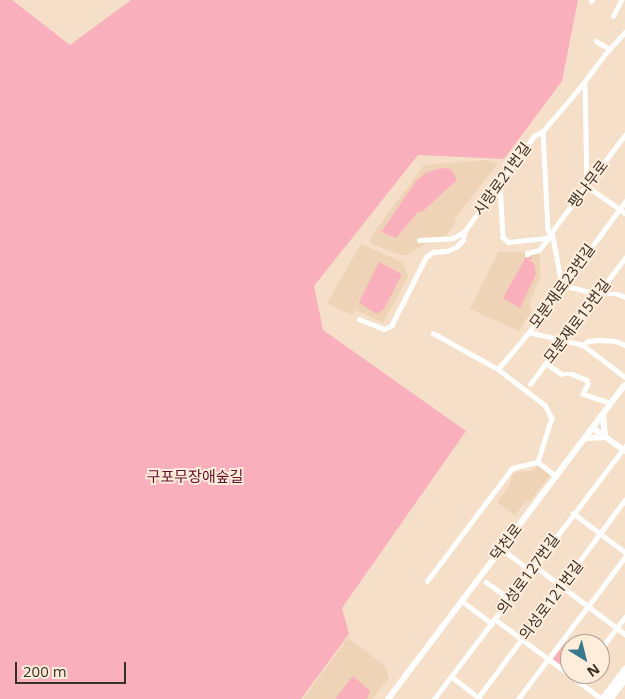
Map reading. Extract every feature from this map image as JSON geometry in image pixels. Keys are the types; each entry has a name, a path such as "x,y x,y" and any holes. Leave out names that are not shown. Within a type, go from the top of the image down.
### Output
{"main road":[{"name":"덕천로","path":"388,699 625,385"},
{"path":"603,414 605,437"},
{"path":"593,428 624,449"},
{"path":"586,438 605,437"},
{"path":"602,699 625,669"},
{"path":"609,699 625,678"}],"street":[{"path":"612,16 621,0"},
{"name":"시랑로21번길","path":"359,318 384,329 391,326 426,257 433,252 447,251 456,247 463,240 464,232 534,136 542,131 625,32"},
{"path":"596,40 610,49"},
{"path":"585,81 587,186 625,213"},
{"path":"542,131 548,230 552,232 562,285 598,294 618,294 625,297"},
{"name":"팽나무로","path":"527,255 527,253 539,250 625,135"},
{"name":"팽나무로","path":"500,182 503,238 508,242 547,238 552,232"},
{"name":"모분재로23번길","path":"498,369 625,202"},
{"path":"420,240 453,238 464,232"},
{"name":"모분재로15번길","path":"530,384 625,258"},
{"path":"528,332 583,345 625,377"},
{"path":"433,333 498,369 545,405 550,411 552,418 538,462"},
{"path":"583,345 588,341 616,340 625,345"},
{"path":"546,363 562,374 572,374 587,380 588,384 583,394 611,403"},
{"name":"의성로127번길","path":"434,699 510,600 573,513 624,449"},
{"path":"538,462 556,476"},
{"path":"427,581 512,468 538,462"},
{"name":"의성로121번길","path":"478,698 625,500"},
{"path":"573,513 625,552"},
{"path":"506,552 531,571"},
{"path":"518,699 625,557"},
{"path":"535,566 625,634"},
{"path":"486,582 510,600"},
{"path":"462,601 521,639 560,668"},
{"path":"610,637 625,617"},
{"path":"451,676 478,698"},
{"path":"582,684 602,699"}],"shaded area":[{"path":"485,160 498,163 454,220 455,224 445,237 425,244 408,255 400,255 370,243 371,236 424,165"},
{"path":"361,244 402,262 407,272 408,277 383,323 355,310 352,315 327,303"},
{"path":"498,252 539,253 541,275 530,302 531,312 519,331 470,309"},
{"path":"538,465 550,475 530,501 526,501 515,515 497,502 509,486 513,474 532,471"},
{"path":"348,638 385,666 389,678 372,699 303,699"}],"green space":[{"name":"구포무장애숲길","path":"0,0 12,0 70,45 131,0 578,0 562,81 504,159 418,155 314,286 323,330 466,431 342,608 349,634 301,699 0,699"},
{"path":"440,168 451,169 457,180 423,211 418,212 396,238 381,232 416,181 426,173"},
{"path":"527,255 532,257 530,261 534,263 536,274 520,308 503,298"},
{"path":"379,262 402,274 384,309 377,314 359,303"},
{"path":"560,650 560,664 553,659"},
{"path":"353,676 370,691 368,697 366,699 335,699"}]}
